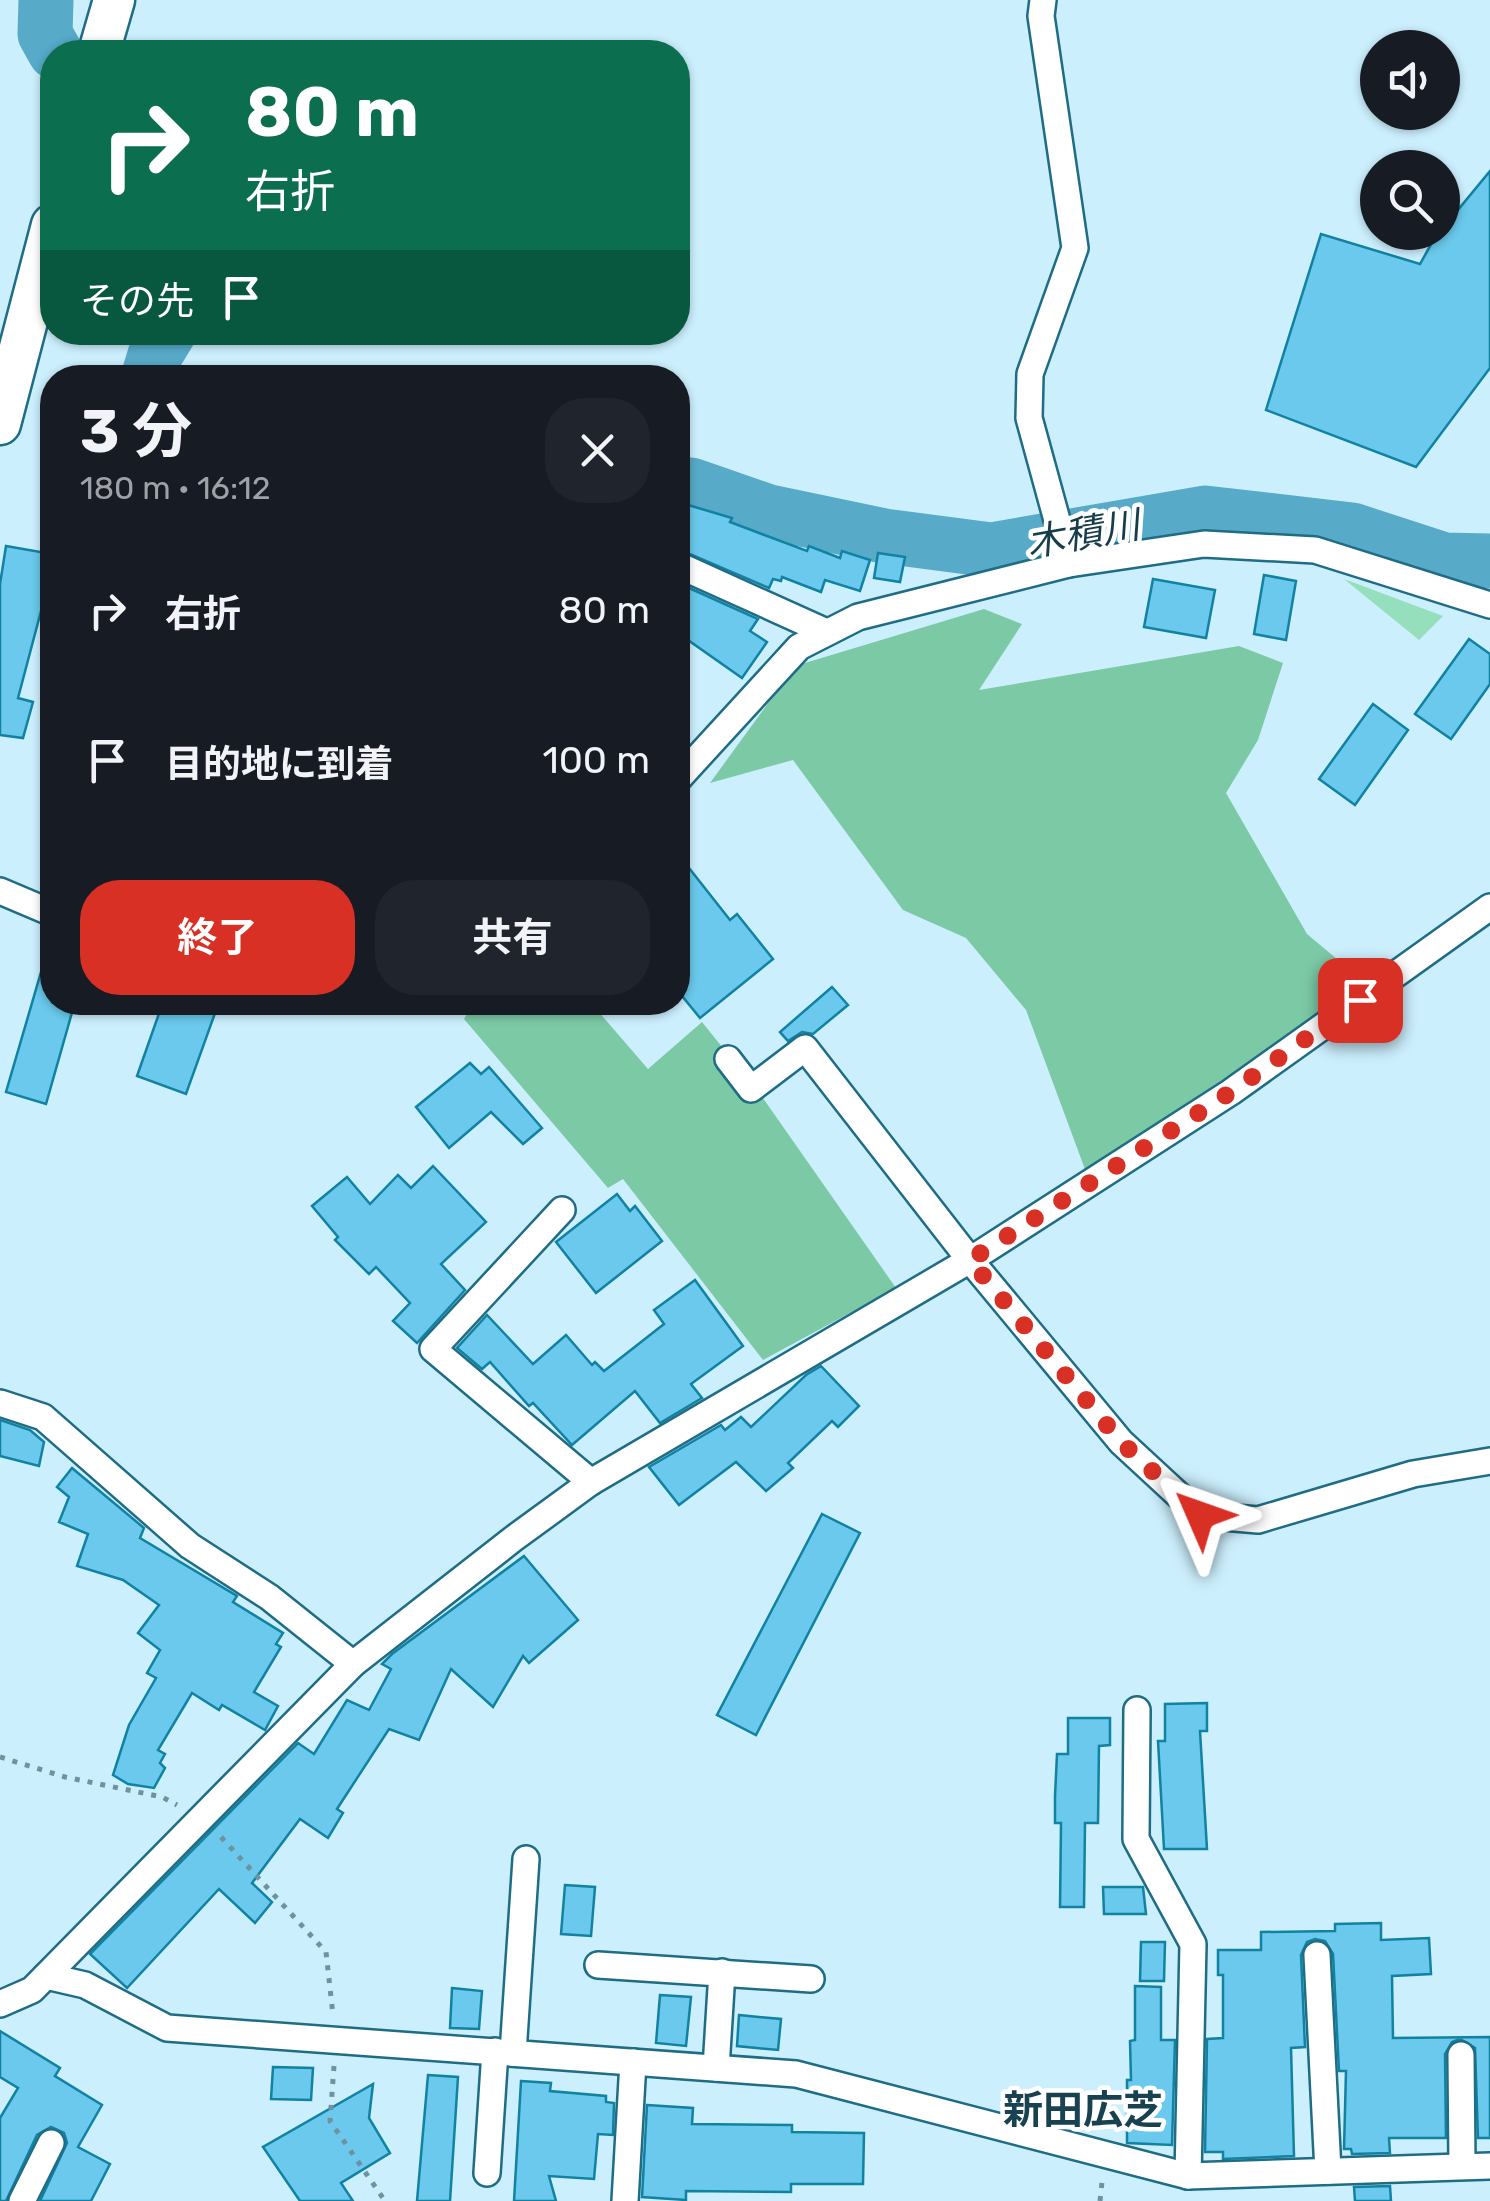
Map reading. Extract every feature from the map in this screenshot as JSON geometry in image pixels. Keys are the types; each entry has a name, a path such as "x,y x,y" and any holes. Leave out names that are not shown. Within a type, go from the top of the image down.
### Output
{"main road":[{"path":"103,40 114,0"},
{"path":"0,424 9,348 40,259"}],"street":[{"path":"1044,0 1041,16 1076,248 1030,374 1029,418 1067,558"},
{"path":"690,766 799,648 824,631 858,617 1067,558 1204,544 1314,550 1490,605"},
{"path":"690,570 824,631"},
{"path":"0,891 40,908"},
{"path":"0,2004 32,1990 354,1664 591,1482 970,1260 1231,1092 1490,907"},
{"path":"728,1060 752,1089 806,1048 970,1260 1121,1442 1200,1515 1258,1520 1413,1474 1490,1461"},
{"path":"562,1210 433,1348 591,1482"},
{"path":"0,1403 42,1416 190,1546 269,1596 354,1664"},
{"path":"1136,1710 1136,1839 1192,1944 1188,2176"},
{"path":"487,2173 526,1860"},
{"path":"1317,1955 1328,2171"},
{"path":"598,1966 812,1979"},
{"path":"716,2068 722,1972"},
{"path":"46,1976 86,1985 168,2028 796,2074 1188,2176 1490,2166"},
{"path":"1461,2055 1462,2165"},
{"path":"625,2201 632,2062"},
{"path":"22,2201 51,2143"}],"path":[{"path":"0,1756 66,1777 162,1797 202,1817 326,1952 336,2040 330,2120 384,2201"}],"green space":[{"path":"1344,579 1443,616 1419,640"},
{"path":"984,609 1022,624 979,690 1239,646 1283,663 1258,740 1226,793 1307,934 1368,985 1086,1172 1026,1010 966,938 903,910 793,760 710,783 795,666"},
{"path":"466,1015 601,1015 648,1069 702,1022 760,1094 896,1288 763,1360 623,1179 608,1188 464,1019"}],"building":[{"path":"1490,171 1490,368 1416,467 1266,410 1321,234 1360,246 1360,250 1374,250 1420,264 1428,250 1460,250 1460,207"},
{"path":"690,506 732,518 730,522 807,551 809,546 840,558 842,551 870,560 860,591 825,580 821,592 782,577 781,581 773,579 769,588 690,554"},
{"path":"6,546 40,552 40,615 18,698 33,702 23,738 0,735 0,584"},
{"path":"878,553 905,557 900,582 874,578"},
{"path":"1264,575 1296,581 1286,640 1254,634"},
{"path":"1153,579 1215,590 1206,638 1144,627"},
{"path":"690,588 758,619 750,631 767,642 742,678 690,641"},
{"path":"1469,639 1490,654 1490,684 1451,739 1415,714"},
{"path":"1373,704 1408,730 1355,805 1319,779"},
{"path":"690,869 730,920 737,914 773,959 700,1018 690,1006"},
{"path":"40,976 40,1015 71,1015 46,1104 6,1092"},
{"path":"832,987 848,1005 813,1034 802,1032 788,1041 780,1032"},
{"path":"158,1015 214,1015 186,1094 137,1076"},
{"path":"470,1063 481,1074 489,1067 542,1128 523,1144 491,1112 449,1148 416,1107"},
{"path":"433,1166 486,1222 441,1264 465,1290 417,1343 393,1321 410,1303 376,1267 369,1274 335,1240 338,1237 312,1206 347,1177 370,1204 398,1175 411,1188"},
{"path":"617,1194 630,1211 635,1206 662,1241 596,1293 556,1242"},
{"path":"695,1280 743,1346 691,1384 702,1398 660,1423 635,1391 572,1445 533,1403 529,1406 490,1362 482,1369 457,1348 487,1315 533,1364 566,1335 592,1365 595,1362 604,1371 664,1324 654,1310"},
{"path":"821,1366 859,1406 838,1427 832,1421 788,1463 793,1468 766,1491 736,1462 679,1505 649,1467 721,1425 725,1430 741,1417 751,1427 806,1375"},
{"path":"0,1420 30,1430 44,1442 39,1466 0,1456"},
{"path":"72,1468 144,1528 140,1538 237,1596 233,1602 283,1633 276,1644 281,1647 254,1692 278,1706 265,1730 192,1693 158,1750 165,1754 160,1763 165,1768 154,1788 128,1784 113,1775 129,1725 156,1678 147,1673 160,1650 138,1633 159,1605 123,1580 77,1566 88,1534 59,1522 69,1497 57,1487"},
{"path":"822,1514 860,1533 756,1735 717,1715"},
{"path":"524,1556 578,1620 529,1663 523,1656 493,1707 451,1669 419,1740 389,1729 337,1809 343,1813 328,1838 300,1819 252,1883 272,1902 255,1923 219,1889 127,1988 90,1954 298,1743 314,1754 347,1700 369,1710 391,1669 382,1664 392,1654"},
{"path":"1207,1703 1207,1731 1200,1731 1207,1849 1164,1849 1158,1741 1165,1741 1165,1704"},
{"path":"1068,1718 1110,1718 1110,1745 1099,1746 1098,1823 1085,1823 1084,1907 1060,1907 1061,1823 1055,1823 1055,1796 1057,1754 1068,1754"},
{"path":"565,1885 595,1887 591,1936 561,1934"},
{"path":"1103,1887 1143,1887 1146,1914 1104,1914"},
{"path":"1381,1923 1381,1940 1429,1938 1431,1974 1392,1976 1393,2038 1490,2037 1490,2138 1478,2138 1475,2048 1460,2039 1452,2042 1445,2054 1446,2138 1389,2138 1390,2153 1352,2154 1351,2149 1344,2149 1346,2071 1339,2071 1333,1954 1325,1941 1315,1939 1307,1942 1301,1955 1305,2047 1291,2048 1294,2156 1223,2159 1223,2152 1205,2152 1207,2039 1223,2038 1223,1975 1218,1975 1218,1950 1261,1950 1261,1932 1335,1931 1335,1924"},
{"path":"1141,1942 1165,1942 1164,1981 1140,1981"},
{"path":"1135,1986 1161,1987 1161,2040 1175,2040 1172,2145 1127,2143 1127,2080 1131,2080 1130,2041 1135,2040"},
{"path":"452,1988 482,1991 479,2029 450,2028"},
{"path":"660,1995 691,1997 686,2046 656,2043"},
{"path":"739,2015 781,2019 778,2050 737,2046"},
{"path":"0,2031 60,2068 55,2076 102,2105 78,2147 110,2164 91,2201 40,2201 67,2143 64,2133 51,2127 37,2135 6,2201 0,2201 0,2118 18,2088 0,2077"},
{"path":"273,2067 313,2068 311,2100 271,2099"},
{"path":"428,2075 458,2077 450,2201 417,2201"},
{"path":"521,2081 551,2083 550,2091 606,2096 606,2102 614,2103 613,2135 598,2134 594,2179 549,2176 556,2201 514,2201"},
{"path":"373,2084 369,2118 390,2153 341,2183 353,2201 300,2201 263,2147"},
{"path":"647,2105 693,2108 692,2124 792,2125 792,2132 864,2133 863,2184 791,2184 791,2192 686,2191 686,2200 642,2197"},
{"path":"1390,2186 1391,2201 1355,2201 1354,2187"}],"waterway":[{"name":"木積川","path":"46,0 48,40"},
{"name":"木積川","path":"152,365 161,345"},
{"name":"木積川","path":"690,485 769,512 884,536 991,550 1205,513 1352,530 1444,560 1490,561"}],"district":[{"name":"新田広芝","path":"1083,2110"}],"route":[{"path":"1200,1515 1121,1442 970,1260 1231,1092 1360,1000"}]}
